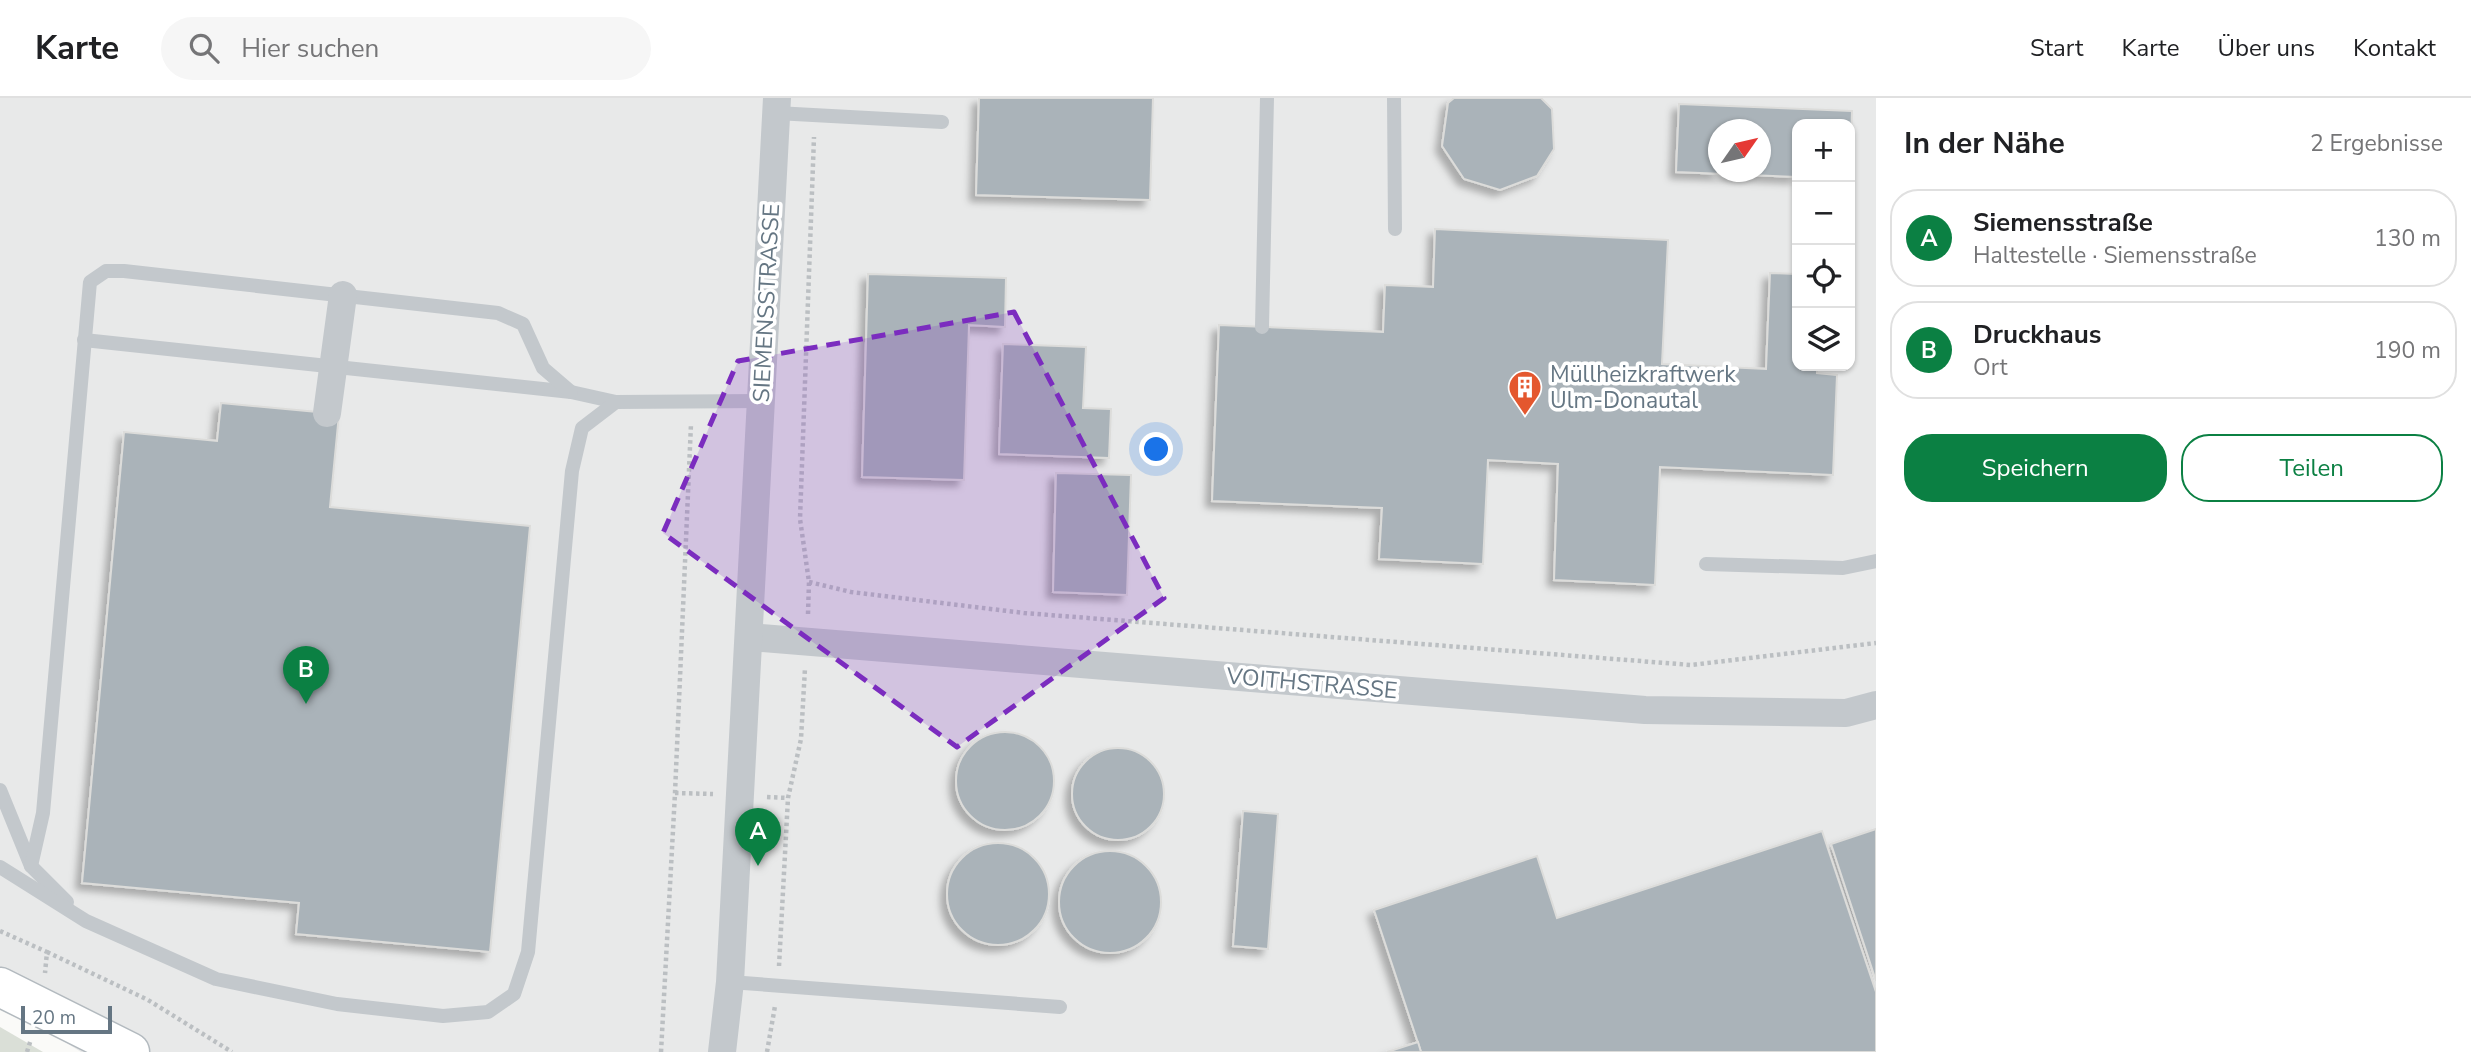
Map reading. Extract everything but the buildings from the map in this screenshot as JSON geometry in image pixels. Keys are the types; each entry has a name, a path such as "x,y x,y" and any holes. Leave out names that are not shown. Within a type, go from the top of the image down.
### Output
{"street":[{"name":"SIEMENSSTRASSE","path":"722,1052 730,982 777,106"},
{"path":"327,413 344,295"},
{"name":"VOITHSTRASSE","path":"748,638 1644,710 1846,713 1876,705"},
{"path":"0,987 130,1052"}],"lane":[{"path":"1262,327 1267,98"},
{"path":"1394,98 1395,229"},
{"path":"777,106 814,115 942,122"},
{"path":"31,866 43,813 90,282 106,271 124,271 498,313 523,324 543,368 572,392"},
{"path":"84,340 572,392 616,402 761,401"},
{"path":"0,867 86,921 216,979 337,1004 443,1016 488,1012 514,994 528,952 572,471 582,428 616,402"},
{"path":"1706,564 1843,568 1876,561"},
{"path":"0,790 31,866 86,921"},
{"path":"730,982 1060,1007"}],"path":[{"path":"767,1052 778,985 788,798 801,739 807,642 809,582 800,519 814,115"},
{"path":"661,1052 692,402"},
{"path":"809,582 851,592 1024,613 1691,665 1876,643"},
{"path":"0,931 148,1000 232,1052"},
{"path":"41,1006 47,952"}],"highlighted area":[{"path":"1014,312 1164,598 957,747 663,533 738,361"}],"shaded area":[{"path":"0,98 1876,98 1876,1052 81,1052 0,1001"},
{"path":"0,1027 43,1052 0,1052"}],"place":[{"name":"Müllheizkraftwerk Ulm-Donautal","path":"1525,417"},
{"name":"Druckhaus","path":"306,704"},
{"name":"Siemensstraße","path":"758,866"}]}
